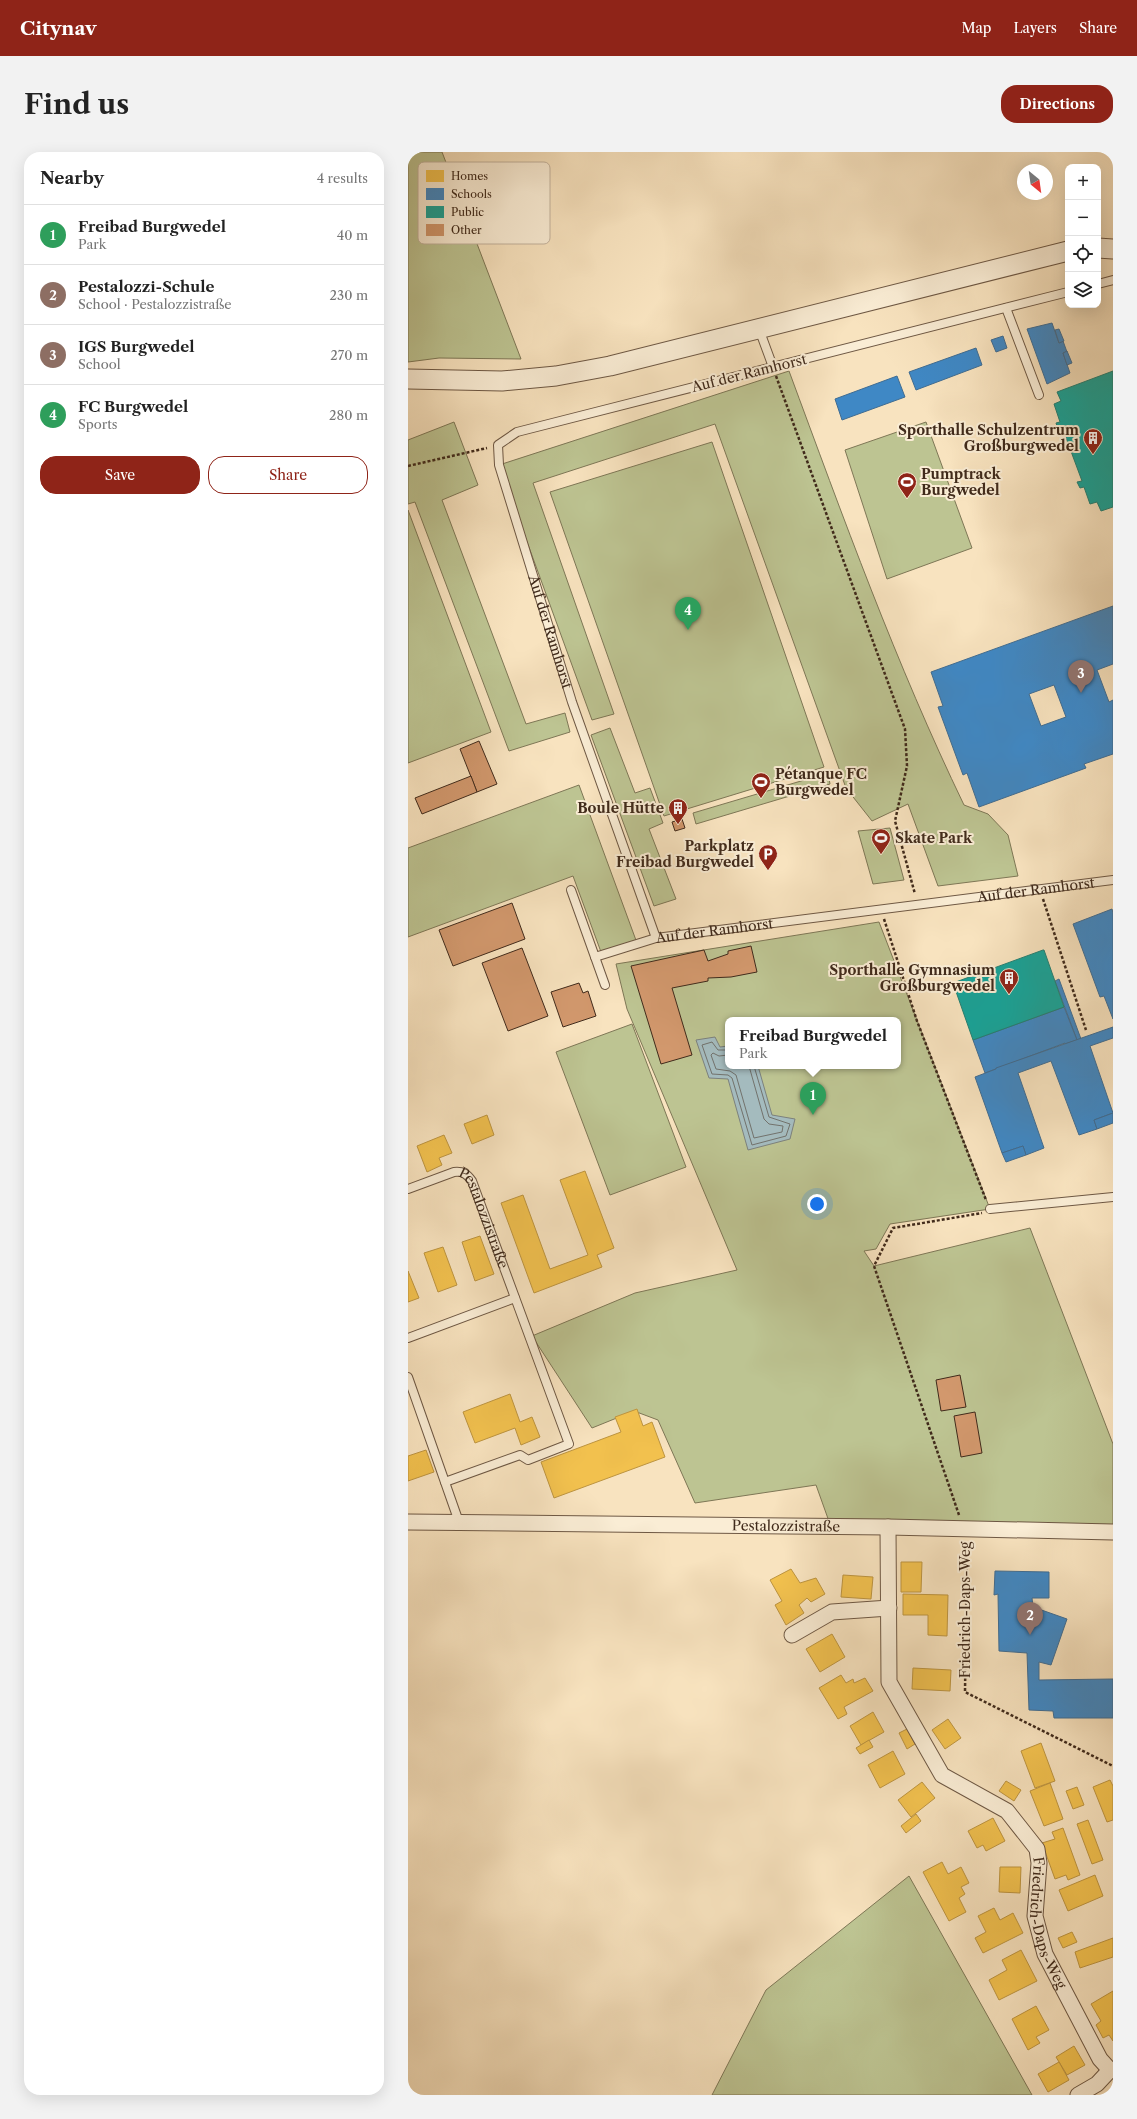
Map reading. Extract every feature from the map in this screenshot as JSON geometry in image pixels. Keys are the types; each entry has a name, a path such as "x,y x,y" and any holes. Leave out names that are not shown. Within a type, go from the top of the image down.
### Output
{"street":[{"path":"1101,248 1113,249"},
{"path":"408,379 502,380 556,376 610,366 1065,251"},
{"name":"Pestalozzistraße","path":"408,1522 888,1527 964,1530 1113,1532"},
{"name":"Friedrich-Daps-Weg","path":"888,1527 889,1682 942,1775 1008,1811 1037,1849 1039,1863 1036,1916 1045,1954 1100,2059 1111,2070 1097,2084 1078,2095"},
{"path":"792,1634 832,1612 889,1608"}],"lane":[{"path":"1101,283 1113,280"},
{"name":"Auf der Ramhorst","path":"1065,293 517,432 498,445 499,465 572,702 656,938 1113,880"},
{"path":"1006,308 1039,394"},
{"path":"759,329 773,367"},
{"path":"571,890 605,985"},
{"path":"595,957 656,938"},
{"name":"Pestalozzistraße","path":"408,1189 454,1172 462,1171 468,1174 472,1180 569,1444 528,1460 520,1455 445,1482"},
{"path":"990,1209 1113,1197"},
{"path":"408,1338 515,1298"},
{"path":"408,1377 459,1522"}],"path":[{"path":"773,367 905,729 907,766 895,822 918,904"},
{"path":"408,466 498,445"},
{"path":"1040,889 1086,1030"},
{"path":"881,909 917,1021 990,1209 981,1214 892,1228 874,1266 964,1530"},
{"name":"Friedrich-Daps-Weg","path":"964,1530 968,1540 965,1692 1113,1766"}],"green space":[{"path":"408,152 442,152 446,162 418,162 418,244 477,244 521,359 439,358 408,362"},
{"path":"789,371 871,590 939,752 964,805 988,814 1008,835 1018,876 938,886 908,804 872,821 846,788 715,424 533,483 614,714 592,720 499,465"},
{"path":"454,422 478,485 442,500 526,724 565,713 570,732 509,751 415,502 408,504 408,440"},
{"name":"Pumptrack Burgwedel","path":"926,422 972,548 887,579 845,450"},
{"path":"712,442 824,767 664,816 550,492"},
{"path":"408,510 491,732 408,763"},
{"path":"610,728 635,793 650,788 663,823 649,829 676,899 654,906 591,735"},
{"name":"Pétanque FC Burgwedel","path":"828,773 830,784 696,824 693,813"},
{"path":"579,785 637,943 601,952 573,876 408,937 408,848"},
{"name":"Skate Park","path":"890,828 904,880 873,884 858,831"},
{"path":"879,922 990,1209 890,1224 876,1249 864,1251 874,1266 1030,1228 1113,1444 1113,1532 831,1527 816,1485 695,1503 658,1420 634,1411 592,1428 532,1336 635,1293 737,1270 627,1009 616,964"},
{"path":"632,1024 686,1167 610,1195 556,1052"},
{"path":"909,1876 1032,2095 712,2095 766,1990"}],"water":[{"path":"715,1037 720,1047 725,1046 725,1069 759,1069 772,1115 795,1119 790,1139 748,1150 728,1079 709,1078 696,1040"}],"building: Homes":[{"path":"487,1115 494,1135 472,1144 464,1124"},
{"path":"444,1135 452,1153 439,1158 442,1165 427,1172 417,1146"},
{"path":"585,1171 614,1248 597,1255 602,1267 534,1293 501,1203 523,1195 550,1269 588,1255 560,1180"},
{"path":"480,1236 494,1274 475,1281 462,1242"},
{"path":"443,1247 457,1285 438,1292 424,1253"},
{"path":"408,1271 419,1298 408,1302"},
{"path":"510,1394 520,1422 532,1417 540,1437 521,1445 515,1428 475,1443 463,1412"},
{"path":"637,1409 643,1426 652,1422 665,1457 554,1498 541,1462 621,1432 615,1417"},
{"path":"426,1450 434,1472 408,1481 408,1456"},
{"path":"901,1562 922,1562 921,1592 901,1592"},
{"path":"791,1569 800,1583 816,1578 825,1594 811,1602 807,1598 799,1605 804,1613 786,1625 775,1605 782,1601 770,1580"},
{"path":"843,1575 873,1577 871,1599 841,1597"},
{"path":"903,1594 948,1595 947,1636 928,1635 928,1615 903,1615"},
{"path":"832,1634 845,1657 820,1672 806,1649"},
{"path":"913,1668 951,1670 950,1691 912,1689"},
{"path":"841,1675 846,1683 853,1679 854,1683 865,1678 873,1691 844,1707 847,1714 838,1719 819,1688"},
{"path":"873,1712 884,1732 861,1745 850,1726"},
{"path":"948,1719 961,1738 945,1749 932,1730"},
{"path":"907,1729 915,1744 907,1749 899,1733"},
{"path":"869,1740 873,1747 860,1754 856,1748"},
{"path":"1041,1743 1055,1781 1035,1788 1021,1751"},
{"path":"893,1751 905,1774 880,1788 868,1765"},
{"path":"1110,1780 1113,1786 1113,1820 1107,1822 1093,1787"},
{"path":"1006,1781 1021,1790 1014,1801 999,1791"},
{"path":"922,1782 935,1798 911,1817 898,1800"},
{"path":"1050,1783 1063,1819 1044,1826 1030,1791"},
{"path":"1077,1787 1084,1805 1073,1809 1066,1791"},
{"path":"916,1814 921,1821 906,1833 901,1826"},
{"path":"993,1818 1005,1841 986,1851 983,1845 977,1848 968,1831"},
{"path":"1088,1820 1103,1860 1092,1864 1077,1824"},
{"path":"1063,1828 1080,1875 1068,1880 1066,1875 1055,1879 1042,1843 1055,1839 1052,1832"},
{"path":"942,1862 948,1874 961,1867 969,1883 961,1887 965,1894 959,1898 966,1912 949,1921 923,1872"},
{"path":"1000,1867 1021,1867 1020,1893 999,1892"},
{"path":"1095,1875 1103,1896 1068,1911 1059,1890"},
{"path":"994,1908 1000,1920 1013,1913 1023,1933 983,1953 975,1938 986,1932 978,1916"},
{"path":"1072,1932 1077,1942 1063,1948 1058,1938"},
{"path":"1113,1938 1113,1957 1080,1968 1075,1952"},
{"path":"1021,1950 1037,1981 999,2000 989,1980 1007,1970 1002,1960"},
{"path":"1113,1991 1113,2041 1109,2035 1103,2038 1096,2025 1101,2021 1091,2004"},
{"path":"1036,2006 1049,2030 1036,2037 1040,2043 1028,2050 1012,2019"},
{"path":"1074,2046 1085,2065 1067,2075 1056,2057"},
{"path":"1059,2062 1069,2080 1048,2092 1038,2074"}],"building: Schools":[{"path":"1052,323 1059,343 1063,341 1067,352 1063,353 1070,373 1047,384 1027,329"},
{"path":"1059,329 1064,341 1059,343 1055,330"},
{"path":"1003,336 1007,348 996,352 991,340"},
{"path":"976,348 982,365 916,390 909,372"},
{"path":"1067,351 1072,363 1067,365 1063,353"},
{"path":"897,376 905,397 842,420 835,399"},
{"path":"1113,606 1113,664 1097,670 1109,702 1113,700 1113,754 1084,764 1086,768 979,807 967,773 963,775 938,707 943,706 931,672","holes":["1054,685 1066,717 1041,726 1029,694"]},
{"path":"1112,909 1113,1019 1104,996 1100,997 1073,924"},
{"path":"1059,979 1081,1039 1077,1040 1055,981"},
{"path":"1064,1007 1077,1040 1065,1043 985,1073 973,1040"},
{"path":"1113,1027 1113,1038 1090,1046 1113,1113 1094,1120 1097,1129 1079,1135 1051,1061 1018,1073 1044,1148 1026,1155 1023,1146 1002,1153 975,1077 996,1068"},
{"path":"1113,1113 1113,1123 1097,1129 1094,1120"},
{"path":"1023,1146 1026,1155 1006,1162 1002,1153"},
{"path":"995,1571 1049,1572 1049,1598 1032,1598 1033,1607 1067,1619 1051,1665 1039,1662 1039,1680 1113,1679 1113,1718 1054,1718 1053,1711 1029,1710 1027,1653 999,1651 998,1594 994,1595"}],"building: Public":[{"name":"Sporthalle Schulzentrum Großburgwedel","path":"1113,371 1113,507 1101,511 1097,502 1090,504 1084,487 1080,488 1077,482 1082,481 1062,427 1058,429 1056,423 1060,422 1054,404 1061,401 1057,392"},
{"name":"Sporthalle Gymnasium Großburgwedel","path":"1043,950 1064,1007 973,1040 953,983"}],"building: Other":[{"path":"479,741 497,784 477,792 460,749"},
{"path":"471,776 477,792 422,814 415,798"},
{"name":"Boule Hütte","path":"682,819 685,828 675,831 672,822"},
{"path":"512,903 525,939 453,966 439,930"},
{"path":"751,946 757,972 731,977 708,978 708,981 672,988 692,1055 661,1064 631,966 704,950 708,961 728,954 728,951"},
{"path":"522,948 548,1016 508,1031 482,963"},
{"path":"579,983 583,993 588,991 596,1016 563,1027 551,992"},
{"path":"960,1375 966,1407 941,1411 936,1380"},
{"path":"975,1412 982,1453 961,1457 954,1416"}],"place":[{"name":"Sporthalle Schulzentrum Großburgwedel","path":"1093,455"},
{"name":"Pumptrack Burgwedel","path":"907,499"},
{"name":"FC Burgwedel","path":"688,630"},
{"name":"IGS Burgwedel","path":"1081,693"},
{"name":"Pétanque FC Burgwedel","path":"761,799"},
{"name":"Boule Hütte","path":"678,825"},
{"name":"Skate Park","path":"881,855"},
{"name":"Parkplatz Freibad Burgwedel","path":"768,871"},
{"name":"Sporthalle Gymnasium Großburgwedel","path":"1009,995"},
{"name":"Freibad Burgwedel","path":"813,1115"},
{"name":"Pestalozzi-Schule","path":"1030,1635"}]}
